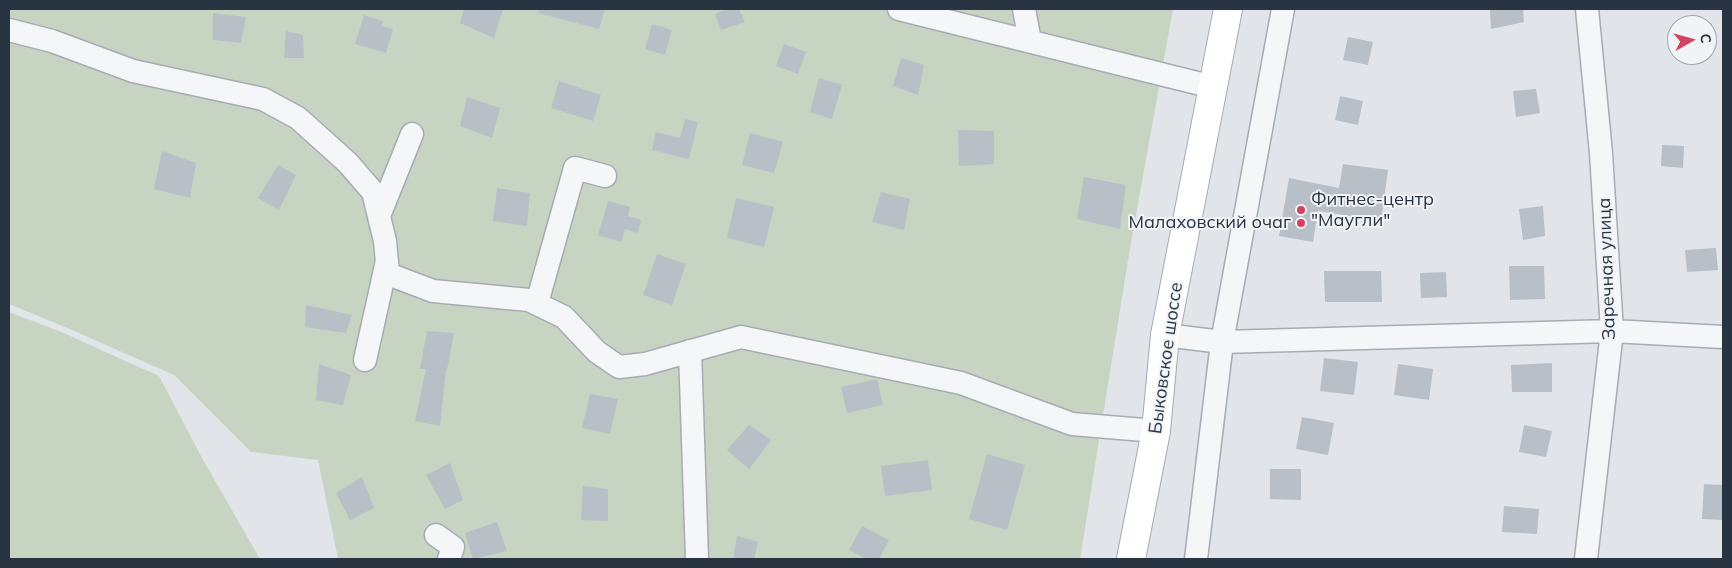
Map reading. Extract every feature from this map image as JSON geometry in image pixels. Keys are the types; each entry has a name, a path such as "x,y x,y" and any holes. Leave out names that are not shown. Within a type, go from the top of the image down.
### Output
{"main road":[{"name":"Быковское шоссе","path":"1131,559 1156,431 1165,335 1228,9"}],"street":[{"path":"899,9 1213,87"},
{"path":"1024,9 1030,41"},
{"path":"1196,559 1222,342 1283,9"},
{"name":"Заречная улица","path":"1586,559 1612,331 1601,153 1587,9"},
{"path":"9,30 52,41 132,72 263,99 298,118 348,163 373,192 385,240 388,274 433,291 529,300 564,317 597,352 619,367 645,364 741,337 961,384 1072,424 1156,431"},
{"path":"379,216 412,134"},
{"path":"537,304 575,168 605,176"},
{"path":"365,360 387,261"},
{"path":"1165,335 1222,342 1612,331 1723,336"},
{"path":"690,351 697,559"},
{"path":"436,535 453,547 449,559"}],"green space":[{"path":"9,9 1173,9 1129,254 1080,559 338,559 318,460 251,452 174,375 9,304"},
{"path":"9,312 59,331 159,376 202,458 260,559 9,559"}],"building":[{"path":"464,9 503,9 494,38 460,23"},
{"path":"539,9 605,9 599,29 538,13"},
{"path":"728,9 739,9 745,22 721,30 715,14"},
{"path":"1490,9 1523,9 1524,22 1491,29"},
{"path":"213,13 246,17 241,43 213,40"},
{"path":"364,15 383,21 381,26 393,29 386,53 355,44"},
{"path":"652,24 672,30 665,55 645,49"},
{"path":"286,31 303,35 304,58 284,58"},
{"path":"1348,37 1373,42 1368,65 1343,60"},
{"path":"784,44 806,52 798,74 776,66"},
{"path":"901,58 924,65 918,95 893,86"},
{"path":"819,78 842,85 832,119 810,112"},
{"path":"559,81 601,95 593,121 551,108"},
{"path":"1536,89 1540,113 1516,117 1513,91"},
{"path":"1340,96 1363,101 1358,125 1335,120"},
{"path":"467,97 500,108 492,138 460,126"},
{"path":"685,119 698,122 689,159 652,150 656,132 680,138"},
{"path":"958,130 994,131 994,164 959,166"},
{"path":"750,133 783,142 774,173 742,165"},
{"path":"1662,145 1684,146 1683,168 1661,166"},
{"path":"162,151 196,163 190,198 154,189"},
{"path":"1343,164 1388,170 1381,221 1318,211 1313,242 1279,236 1289,178 1339,188"},
{"path":"278,165 296,175 279,210 258,198"},
{"path":"1084,177 1126,185 1120,229 1077,219"},
{"path":"497,188 530,193 527,226 493,221"},
{"path":"881,192 910,199 904,230 872,222"},
{"path":"736,198 774,207 764,247 727,238"},
{"path":"608,201 630,207 628,216 641,220 638,233 625,229 621,242 598,235"},
{"path":"1543,206 1545,236 1523,240 1519,209"},
{"path":"1716,248 1718,270 1687,272 1685,250"},
{"path":"657,254 686,264 672,305 643,295"},
{"path":"1509,266 1544,266 1545,299 1510,300"},
{"path":"1324,271 1381,271 1382,302 1325,302"},
{"path":"1446,272 1447,297 1421,298 1420,273"},
{"path":"306,305 352,315 346,333 305,327"},
{"path":"427,331 454,333 446,370 440,426 415,421 426,369 420,369"},
{"path":"1324,358 1358,362 1354,395 1320,391"},
{"path":"1552,363 1552,392 1512,392 1511,365"},
{"path":"319,364 351,375 343,405 316,400"},
{"path":"1398,364 1433,369 1429,400 1394,395"},
{"path":"877,379 883,405 847,413 841,387"},
{"path":"590,394 618,399 610,434 582,428"},
{"path":"1302,417 1334,423 1328,455 1296,449"},
{"path":"749,425 771,440 749,469 727,450"},
{"path":"1524,425 1552,431 1546,457 1519,452"},
{"path":"987,454 1025,465 1007,530 969,519"},
{"path":"928,460 932,490 885,496 881,466"},
{"path":"450,463 463,500 445,509 426,475"},
{"path":"1270,469 1301,469 1301,500 1270,499"},
{"path":"362,477 374,508 350,520 336,493"},
{"path":"1704,484 1723,485 1723,520 1702,519"},
{"path":"583,486 608,489 608,521 581,520"},
{"path":"1504,506 1539,509 1537,534 1502,532"},
{"path":"497,522 507,551 473,559 465,533"},
{"path":"862,526 889,540 879,559 867,559 849,550"},
{"path":"737,536 758,542 754,559 733,559"}],"place":[{"name":"Фитнес-центр \"Маугли\"","path":"1301,210"},
{"name":"Малаховский очаг","path":"1301,223"}]}
